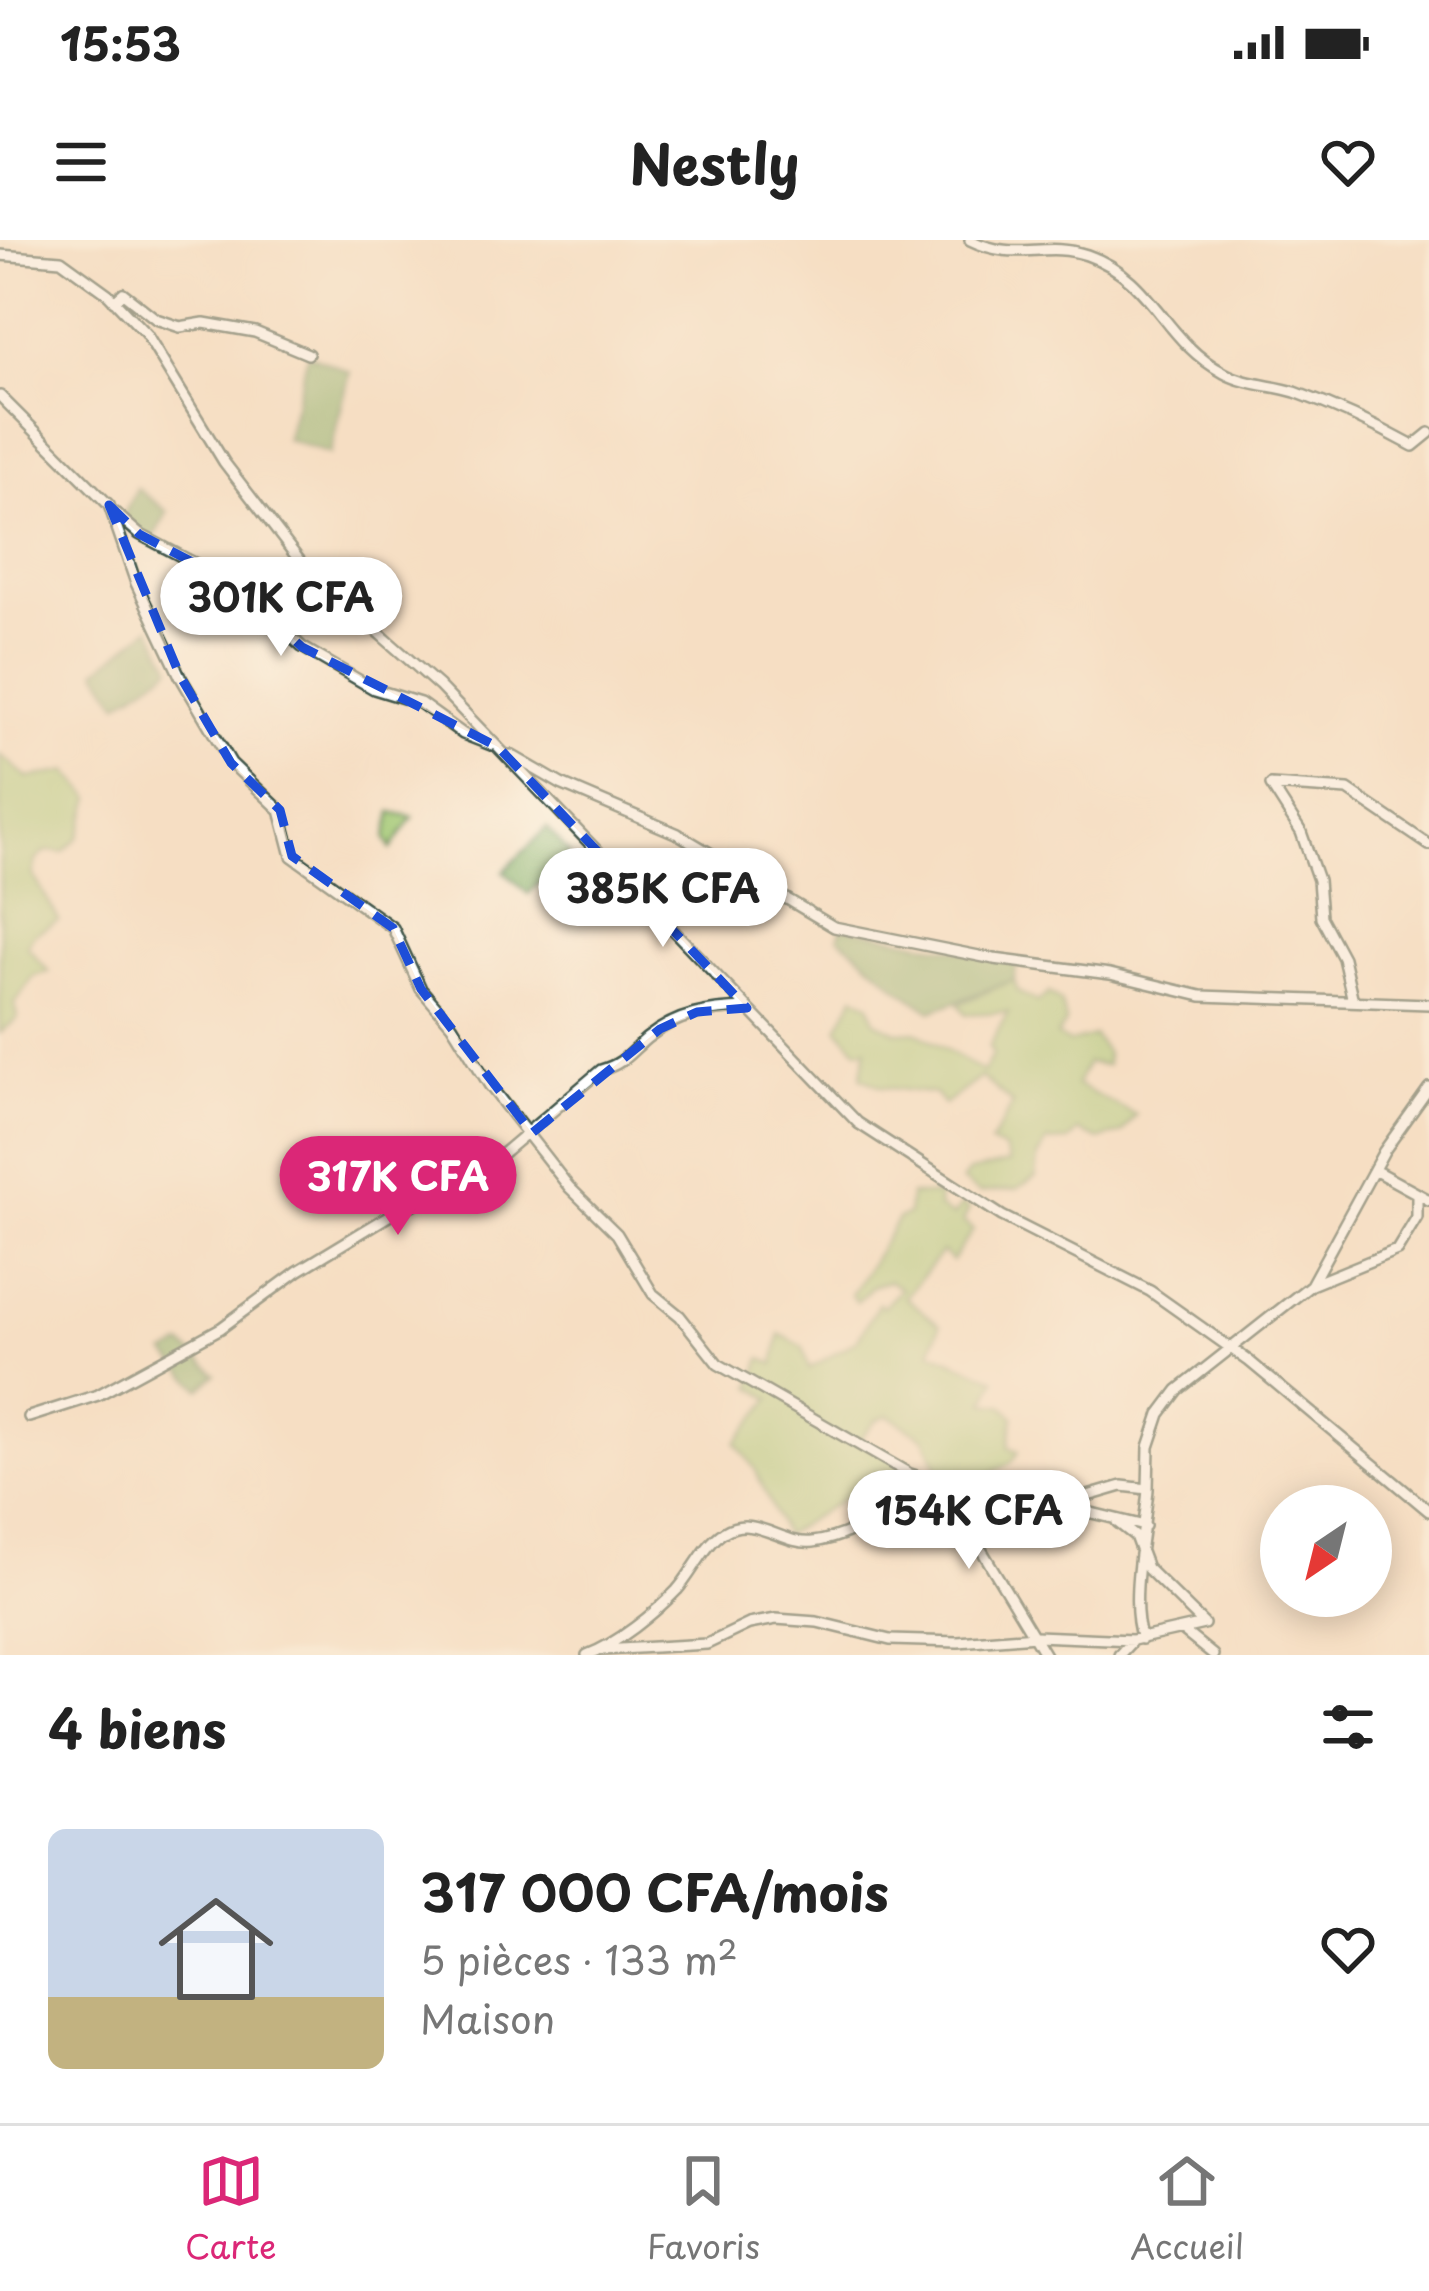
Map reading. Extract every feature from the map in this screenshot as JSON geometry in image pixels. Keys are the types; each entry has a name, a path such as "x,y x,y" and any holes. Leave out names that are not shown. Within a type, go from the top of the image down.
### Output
{"street":[{"path":"970,240 1016,255 1055,250 1086,255 1144,289 1165,326 1222,372 1294,392 1413,446 1429,433"},
{"path":"0,255 61,260 114,301 146,334 264,522 326,589 439,686 858,1123 900,1154 1016,1223 1131,1279 1231,1347 1429,1511"},
{"path":"114,301 123,293 157,319 180,327 204,322 255,332 308,354"},
{"path":"0,396 139,535 234,584 302,647 374,689 419,703 463,734 498,747 561,784 678,834 834,927 994,959 1110,974 1201,996 1429,1004"},
{"path":"109,506 136,583 180,676 230,763 280,810 292,856 393,928 421,989 452,1025 499,1097 532,1133 564,1182 625,1245 653,1294 680,1316 718,1364 897,1468 1011,1506 1057,1504 1123,1486 1148,1489"},
{"path":"1353,1001 1342,958 1322,917 1318,880 1301,832 1271,785 1348,790 1429,845"},
{"path":"29,1417 98,1395 221,1328 298,1271 397,1211 470,1181 601,1070 624,1064 660,1029 697,1012 747,1008"},
{"path":"1311,1285 1375,1170 1429,1088"},
{"path":"1375,1170 1429,1200"},
{"path":"1137,1639 1134,1599 1143,1562 1149,1448 1160,1414 1178,1390 1311,1285 1359,1262 1393,1254 1417,1217 1417,1195"},
{"path":"949,1486 967,1526 1045,1655"},
{"path":"603,1649 676,1591 724,1532 748,1527 793,1543 813,1542 853,1531 900,1502 949,1486"},
{"path":"1057,1504 1145,1526"},
{"path":"587,1655 603,1649 717,1642 749,1624 776,1619 817,1622 890,1640 1137,1639 1204,1624 1143,1562 1135,1535 1117,1522"},
{"path":"1182,1630 1193,1650 1213,1655"},
{"path":"985,1655 1004,1639"},
{"path":"1119,1655 1137,1639"}],"highlighted area":[{"path":"109,505 139,534 234,584 302,647 498,747 747,1008 697,1012 660,1029 532,1133 421,989 393,928 292,856 280,810 231,763 180,676"}],"green space":[{"path":"308,354 350,372 330,454 286,439"},
{"path":"137,488 168,512 151,541 121,520"},
{"path":"151,627 172,667 119,703 97,670"},
{"path":"0,755 28,778 68,771 92,798 79,837 63,852 47,851 36,860 33,875 59,920 34,934 27,946 49,972 34,976 15,1004 18,1018 0,1033"},
{"path":"392,812 413,817 391,849 386,838"},
{"path":"547,828 570,854 528,894 504,871"},
{"path":"843,927 1017,962 1014,980 931,1011 838,937"},
{"path":"1014,980 1018,992 1038,1002 1049,993 1061,1002 1066,1022 1057,1036 1069,1043 1094,1036 1106,1053 1106,1065 1087,1063 1076,1085 1136,1115 1122,1133 1099,1140 1078,1131 1069,1141 1047,1142 1038,1157 1036,1177 1017,1189 979,1193 962,1181 969,1172 1009,1163 1004,1149 990,1144 1013,1104 981,1077 944,1105 935,1094 883,1087 861,1077 867,1048 858,1050 838,1028 855,995 870,1004 875,1021 897,1032 916,1031 983,1072 993,1054 989,1047 1008,1012 966,1014 959,1004"},
{"path":"910,1195 939,1195 938,1208 953,1216 962,1205 969,1209 963,1222 973,1230 952,1261 942,1252 905,1297 940,1325 931,1351 996,1379 985,1403 1003,1405 1014,1417 1009,1447 1019,1451 1012,1462 978,1481 938,1470 925,1438 888,1415 876,1420 859,1440 926,1477 925,1490 870,1482 784,1535 755,1469 736,1443 771,1399 752,1387 762,1358 774,1364 780,1334 803,1347 809,1369 857,1340 879,1303 883,1307 901,1289 889,1281 872,1286 857,1302 851,1295 898,1219 908,1214"},
{"path":"183,1345 216,1374 201,1389 166,1354"}]}
